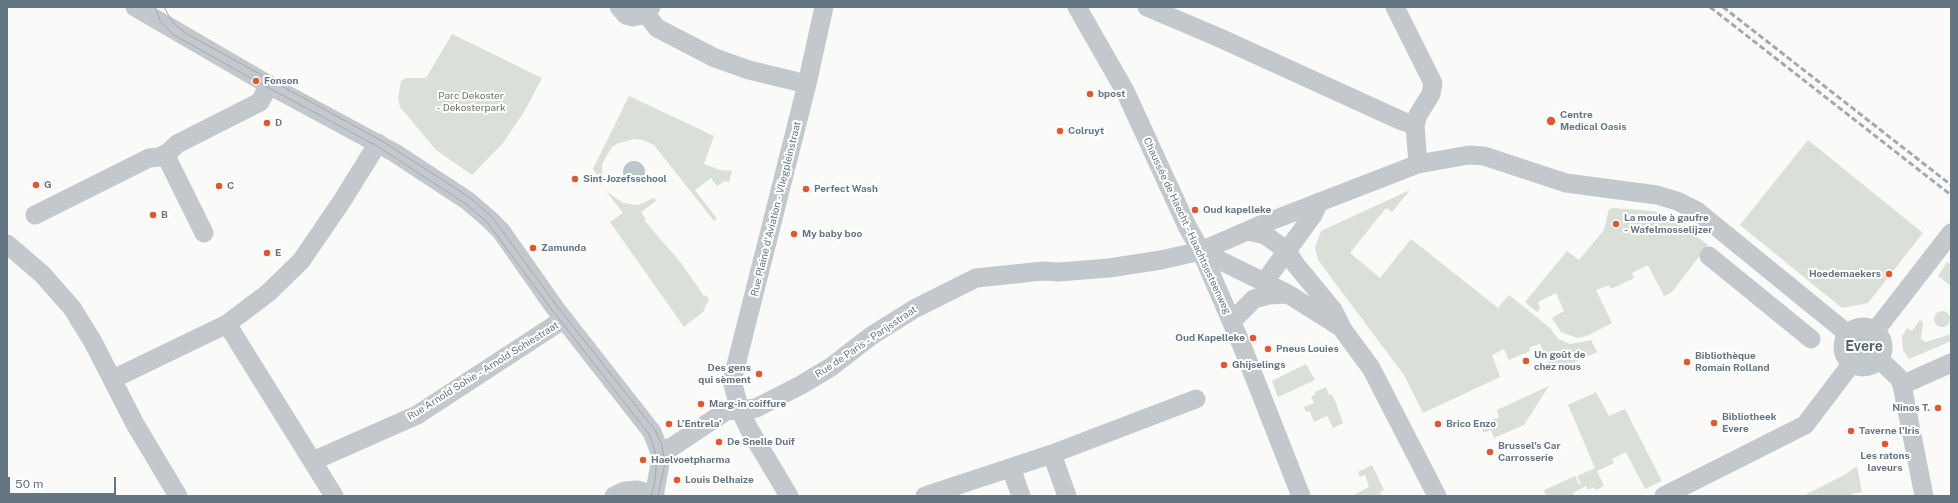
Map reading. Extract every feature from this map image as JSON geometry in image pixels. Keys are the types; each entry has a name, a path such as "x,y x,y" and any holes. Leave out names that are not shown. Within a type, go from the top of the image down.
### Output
{"street":[{"path":"619,7 626,16 633,17 648,10 657,28 715,58 748,70 807,84"},
{"name":"Rue Plaine d'Aviation - Vliegpleinstraat","path":"789,496 740,410 732,382 807,84 824,7"},
{"name":"Chaussée de Haecht - Haachtsesteenweg","path":"1077,7 1125,91 1187,226 1202,251 1232,321 1301,496"},
{"path":"1147,7 1220,38 1402,121 1415,125"},
{"path":"1395,7 1433,83 1431,94 1418,115 1415,125 1418,164"},
{"path":"145,9 269,84 378,143 468,201 501,231 564,319 647,425 659,450 660,470 655,495 637,490 625,491 614,496"},
{"path":"35,215 149,158 159,157 165,154 177,144 260,102 269,84"},
{"path":"113,379 227,324 268,293 301,261 342,201 378,143"},
{"path":"165,154 204,233"},
{"name":"Rue de Paris - Parijsstraat","path":"659,450 672,446 726,411 756,408 801,385 831,367 871,336 914,309 976,278 1043,271 1059,272 1109,268 1162,260 1202,251 1319,202 1418,164 1470,155 1484,156 1566,183 1657,195 1677,201 1696,211 1848,334"},
{"path":"1265,281 1286,250 1313,215 1319,202"},
{"path":"1248,231 1264,235 1286,250 1296,265 1333,310 1344,330 1371,368 1437,496"},
{"path":"1875,331 1951,233"},
{"path":"7,244 42,274 67,302 93,342 135,424 178,496"},
{"path":"1202,251 1265,281 1344,330"},
{"path":"1709,256 1811,339"},
{"path":"1232,321 1254,299 1268,295 1288,294"},
{"name":"Rue Arnold Sohie - Arnold Sohiestraat","path":"313,461 417,416 564,319"},
{"path":"227,324 334,496"},
{"path":"1865,327 1875,331 1881,338 1883,344 1883,351 1879,359 1870,366 1862,367 1852,363 1845,356 1843,350 1844,342 1848,334 1857,328 1865,327"},
{"path":"1879,359 1900,378 1924,496"},
{"path":"1664,496 1805,425 1852,363"},
{"path":"1902,385 1951,363"},
{"path":"925,496 1052,454 1196,399"},
{"path":"1052,454 1067,496"},
{"path":"1011,468 1021,496"}],"green space":[{"name":"Parc Dekoster - Dekosterpark","path":"452,34 542,78 524,112 503,143 472,175 436,150 400,107 398,98 401,81 407,78 426,78"},
{"path":"629,96 714,136 704,164 720,170 732,171 729,182 725,181 717,186 711,178 695,190 717,219 714,221 654,145 643,140 634,139 619,143 612,147 602,164 603,185 593,169"},
{"path":"1808,140 1923,233 1868,303 1842,308 1740,225"},
{"path":"1410,190 1392,212 1386,208 1350,253 1380,278 1411,239 1498,308 1509,295 1550,328 1558,339 1570,344 1591,340 1597,352 1553,372 1540,344 1530,347 1530,351 1509,360 1504,349 1492,355 1500,377 1423,413 1404,375 1318,260 1315,248 1321,231"},
{"path":"606,191 623,203 638,205 654,198 656,201 641,212 646,219 644,220 681,263 704,296 706,295 709,299 703,312 684,327 610,222 623,213"},
{"path":"1609,209 1654,211 1670,217 1708,245 1671,293 1664,296 1648,265 1632,273 1634,278 1611,289 1609,285 1596,290 1612,323 1587,336 1577,338 1561,332 1552,318 1564,311 1556,293 1538,302 1540,309 1537,312 1525,302 1567,251 1579,260 1604,230"},
{"path":"1947,262 1951,265 1951,286 1938,276"},
{"path":"1939,311 1945,311 1950,316 1948,325 1945,327 1939,327 1934,322 1934,316"},
{"path":"1920,320 1923,322 1921,339 1926,342 1951,334 1951,341 1909,359 1903,350 1902,336 1907,328 1912,331"},
{"path":"1306,364 1315,380 1278,397 1272,381"},
{"path":"1549,386 1524,425 1494,438 1491,430 1484,433 1480,425 1499,417 1497,410"},
{"path":"1326,387 1329,395 1331,394 1334,398 1343,423 1333,428 1327,416 1314,422 1310,411 1306,412 1304,407 1314,403 1311,397 1316,394 1315,392"},
{"path":"1596,392 1609,416 1625,409 1662,481 1645,489 1626,452 1612,459 1614,463 1597,471 1604,486 1596,490 1594,487 1588,490 1586,486 1573,493 1574,496 1546,496 1544,490 1575,476 1579,484 1581,484 1577,476 1595,468 1568,405"},
{"path":"1372,465 1384,490 1380,492 1382,496 1352,496 1369,487 1365,475 1360,477 1358,472"},
{"path":"1857,466 1862,492 1852,494 1853,496 1803,496 1846,474"}],"shaded area":[{"path":"634,161 642,164 645,172 642,180 634,183 626,180 623,172 626,164"},
{"path":"1863,335 1868,336 1874,342 1874,352 1868,358 1863,359 1858,358 1852,352 1851,347 1852,342 1858,336"}],"tram line":[{"path":"155,7 160,21 174,35 377,146 466,204 487,222 552,310 649,434 657,457 655,482 651,496"},
{"path":"164,7 173,23 187,34 382,141 469,197 492,217 557,306 655,430 662,445 665,463 658,496"}],"railway":[{"path":"1710,7 1951,195"},
{"path":"1723,7 1951,185"}],"place":[{"name":"Fonson","path":"256,81"},
{"name":"bpost","path":"1090,94"},
{"name":"Centre Medical Oasis","path":"1551,121"},
{"name":"D","path":"267,123"},
{"name":"Colruyt","path":"1060,131"},
{"name":"Sint-Jozefsschool","path":"575,179"},
{"name":"G","path":"36,185"},
{"name":"C","path":"219,186"},
{"name":"Perfect Wash","path":"806,189"},
{"name":"Oud kapelleke","path":"1195,210"},
{"name":"B","path":"153,215"},
{"name":"La moule à gaufre - Wafelmosselijzer","path":"1616,224"},
{"name":"My baby boo","path":"794,234"},
{"name":"Zamunda","path":"533,248"},
{"name":"E","path":"267,253"},
{"name":"Hoedemaekers","path":"1889,274"},
{"name":"Oud Kapelleke","path":"1253,338"},
{"name":"Pneus Louies","path":"1268,349"},
{"name":"Un goût de chez nous","path":"1526,361"},
{"name":"Bibliothèque Romain Rolland","path":"1687,362"},
{"name":"Ghijselings","path":"1224,365"},
{"name":"Des gens qui sèment","path":"759,374"},
{"name":"Marg-in coiffure","path":"701,404"},
{"name":"Ninos T.","path":"1938,408"},
{"name":"Bibliotheek Evere","path":"1714,423"},
{"name":"L’Entrela’","path":"669,424"},
{"name":"Brico Enzo","path":"1438,424"},
{"name":"Taverne l'Iris","path":"1851,431"},
{"name":"De Snelle Duif","path":"719,442"},
{"name":"Les ratons laveurs","path":"1885,444"},
{"name":"Brussel's Car Carrosserie","path":"1490,452"},
{"name":"Haelvoetpharma","path":"643,460"},
{"name":"Louis Delhaize","path":"677,480"}],"district":[{"name":"Evere","path":"1864,347"}]}
